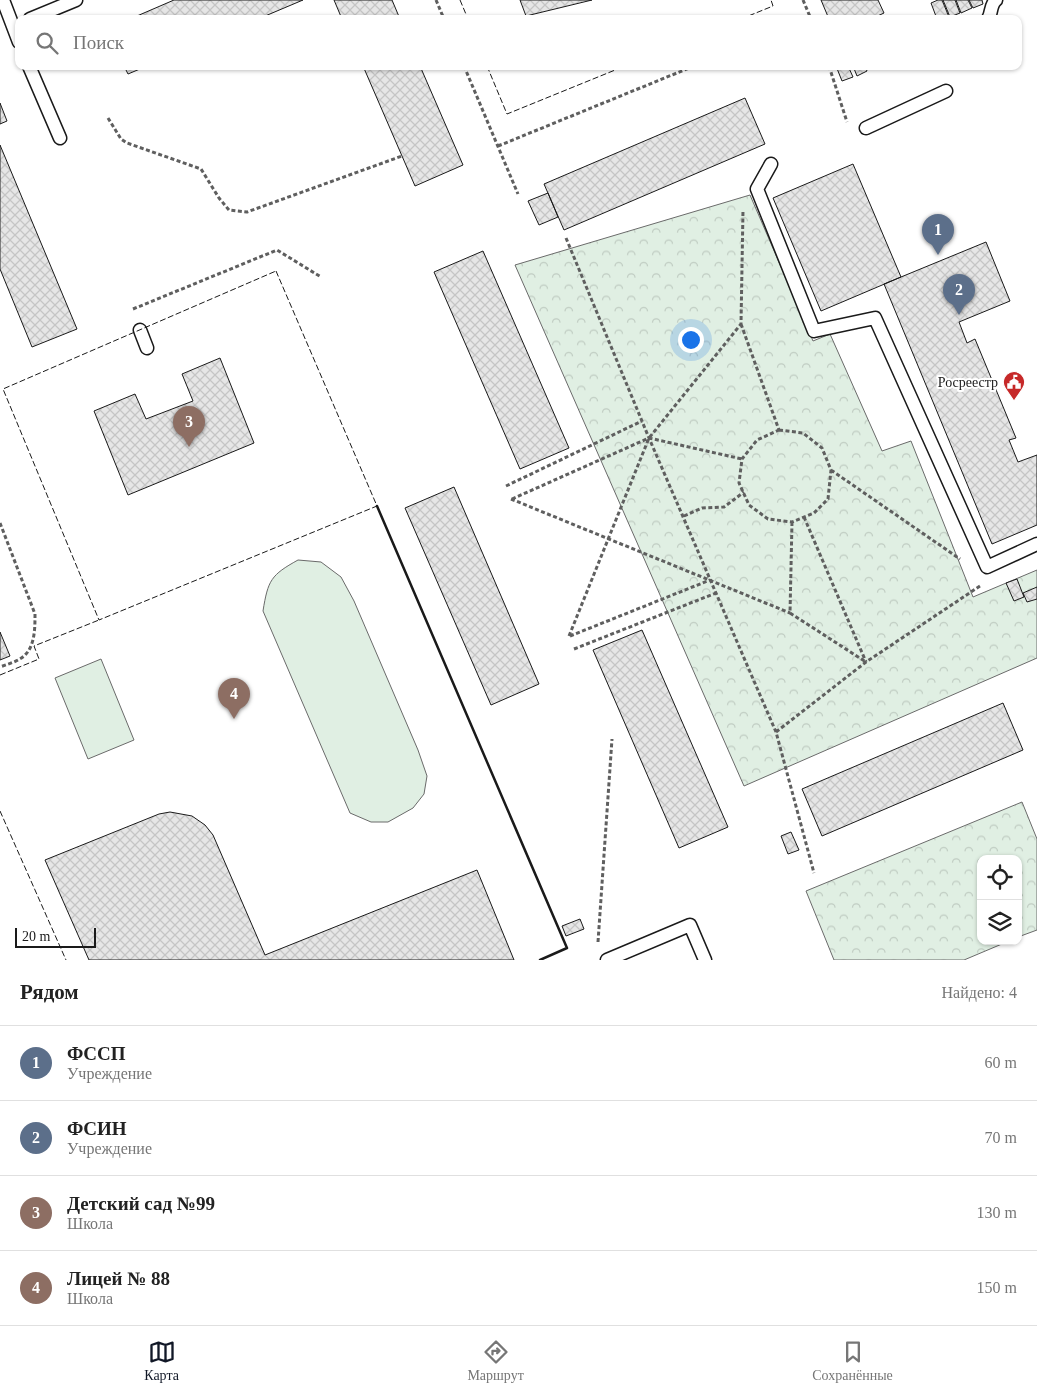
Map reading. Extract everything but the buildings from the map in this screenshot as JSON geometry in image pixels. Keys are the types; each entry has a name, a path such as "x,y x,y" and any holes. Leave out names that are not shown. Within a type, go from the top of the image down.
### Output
{"lane":[{"path":"3,0 15,23"},
{"path":"40,15 76,0"},
{"path":"990,15 993,2 996,0"},
{"path":"31,70 60,138"},
{"path":"866,128 946,91"},
{"path":"771,164 757,189 814,331 875,318 988,567 1037,544"},
{"path":"140,330 147,348"},
{"path":"607,960 690,925 705,960"}],"path":[{"path":"436,0 442,15"},
{"path":"802,0 809,15"},
{"path":"466,70 518,194"},
{"path":"498,146 684,70"},
{"path":"830,70 849,128"},
{"path":"108,118 121,139 127,143 201,169 228,210 247,212 402,156"},
{"path":"743,207 741,324 779,430"},
{"path":"566,238 649,438 776,732 814,873"},
{"path":"132,310 277,250 322,277"},
{"path":"711,580 569,636 649,438 741,324"},
{"path":"506,486 642,421"},
{"path":"779,430 803,433 822,448 831,470 828,498 814,513 792,522 768,519 749,505 739,483 742,459 757,440 779,430"},
{"path":"742,459 649,438 512,499 790,613 866,662"},
{"path":"831,470 966,563"},
{"path":"683,516 702,508 724,507 744,492"},
{"path":"804,517 866,662"},
{"path":"790,613 792,522"},
{"path":"0,523 35,614 35,630 26,654 17,661 0,667"},
{"path":"776,732 866,662 989,580 988,567"},
{"path":"574,649 716,593"},
{"path":"598,950 612,739"}],"green space":[{"path":"750,195 813,341 830,334 882,451 911,441 973,597 1037,570 1037,658 744,786 515,265"},
{"path":"298,560 321,562 341,577 354,601 418,750 427,776 424,794 413,808 388,822 371,822 350,813 263,611 272,580 282,570"},
{"path":"101,659 134,740 88,759 55,678"},
{"path":"1022,802 1037,839 1037,930 1022,936 1022,855 977,855 977,945 1000,945 964,960 834,960 806,891"}],"fence":[{"path":"460,0 466,15"},
{"path":"751,15 773,6 771,0"},
{"path":"489,70 507,114 615,70"},
{"path":"276,271 377,506 99,620 3,389 276,271"},
{"path":"0,675 39,659 34,646 99,620"},
{"path":"0,811 66,960"}],"wall":[{"path":"377,506 567,948 540,960"}],"place":[{"name":"ФССП","path":"938,255"},
{"name":"ФСИН","path":"959,315"},
{"name":"Росреестр","path":"1014,401"},
{"name":"Детский сад №99","path":"189,447"},
{"name":"Лицей № 88","path":"234,719"}]}
